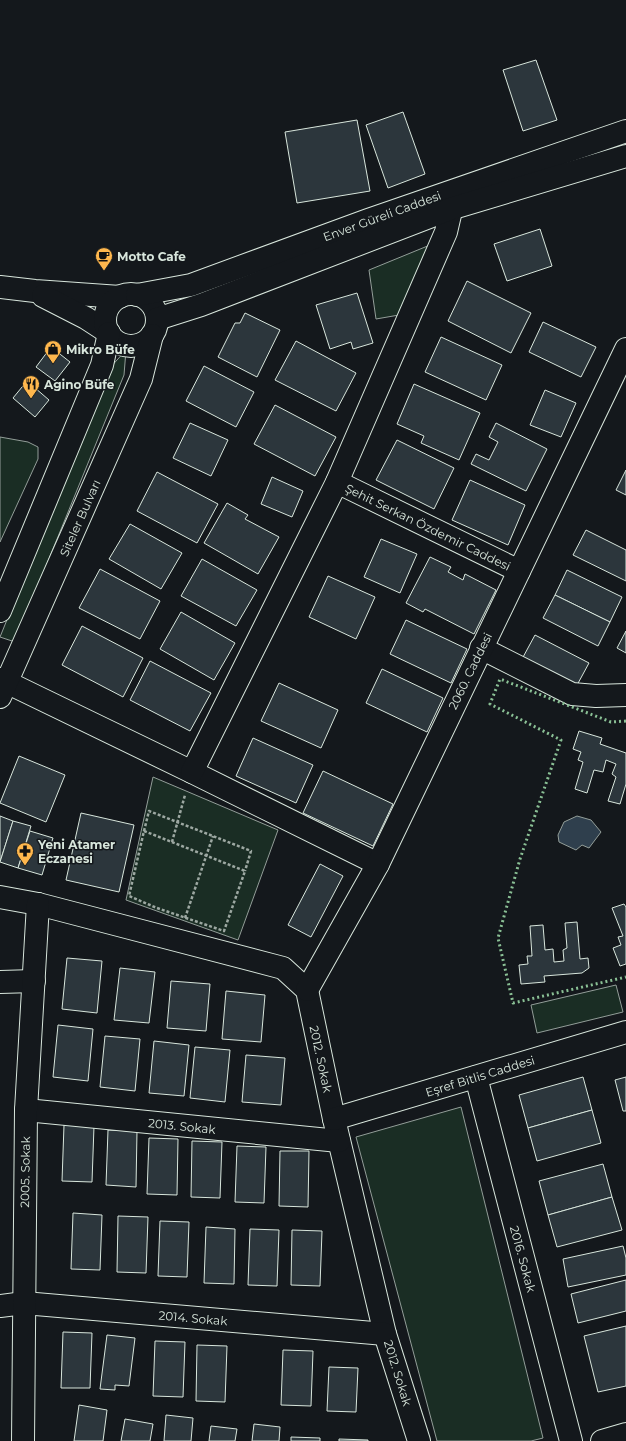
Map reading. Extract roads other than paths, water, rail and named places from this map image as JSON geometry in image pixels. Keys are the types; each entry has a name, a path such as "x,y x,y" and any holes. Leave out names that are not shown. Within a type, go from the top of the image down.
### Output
{"street":[{"name":"Enver Güreli Caddesi","path":"155,327 201,305 453,199 626,131"},
{"name":"Enver Güreli Caddesi","path":"35,292 129,296 191,286 453,199 626,156"},
{"path":"192,772 337,482 446,232 453,199"},
{"path":"0,287 35,292 86,318 109,333 122,344 130,345 146,341 155,327 156,311 152,304 145,298 129,296 113,302 107,312 106,325 109,333 102,365 0,611"},
{"name":"Siteler Bulvarı","path":"2,686 141,379 155,327"},
{"name":"2060. Caddesi","path":"307,990 378,864 626,349"},
{"name":"Şehit Serkan Özdemir Caddesi","path":"337,482 519,571"},
{"path":"481,648 572,694 596,696 626,695"},
{"path":"2,686 192,772 378,864"},
{"path":"0,897 38,904 283,968 307,990"},
{"name":"2005. Sokak","path":"22,1441 26,1110 38,904"},
{"path":"0,982 34,981"},
{"name":"2012. Sokak","path":"307,990 334,1119 385,1334 418,1441"},
{"name":"Eşref Bitlis Caddesi","path":"334,1119 626,1032"},
{"name":"2016. Sokak","path":"476,1077 571,1441"},
{"name":"2013. Sokak","path":"26,1110 339,1141"},
{"name":"2014. Sokak","path":"0,1306 24,1303 385,1334"},
{"path":"602,1441 626,1434"}],"water":[{"path":"577,816 591,820 601,832 589,848 582,845 576,850 559,842 558,835 564,822"}],"place":[{"name":"Motto Cafe","path":"104,271"},
{"name":"Mikro Büfe","path":"53,364"},
{"name":"Agino Büfe","path":"31,399"},
{"name":"Yeni Atamer Eczanesi","path":"25,866"}]}
